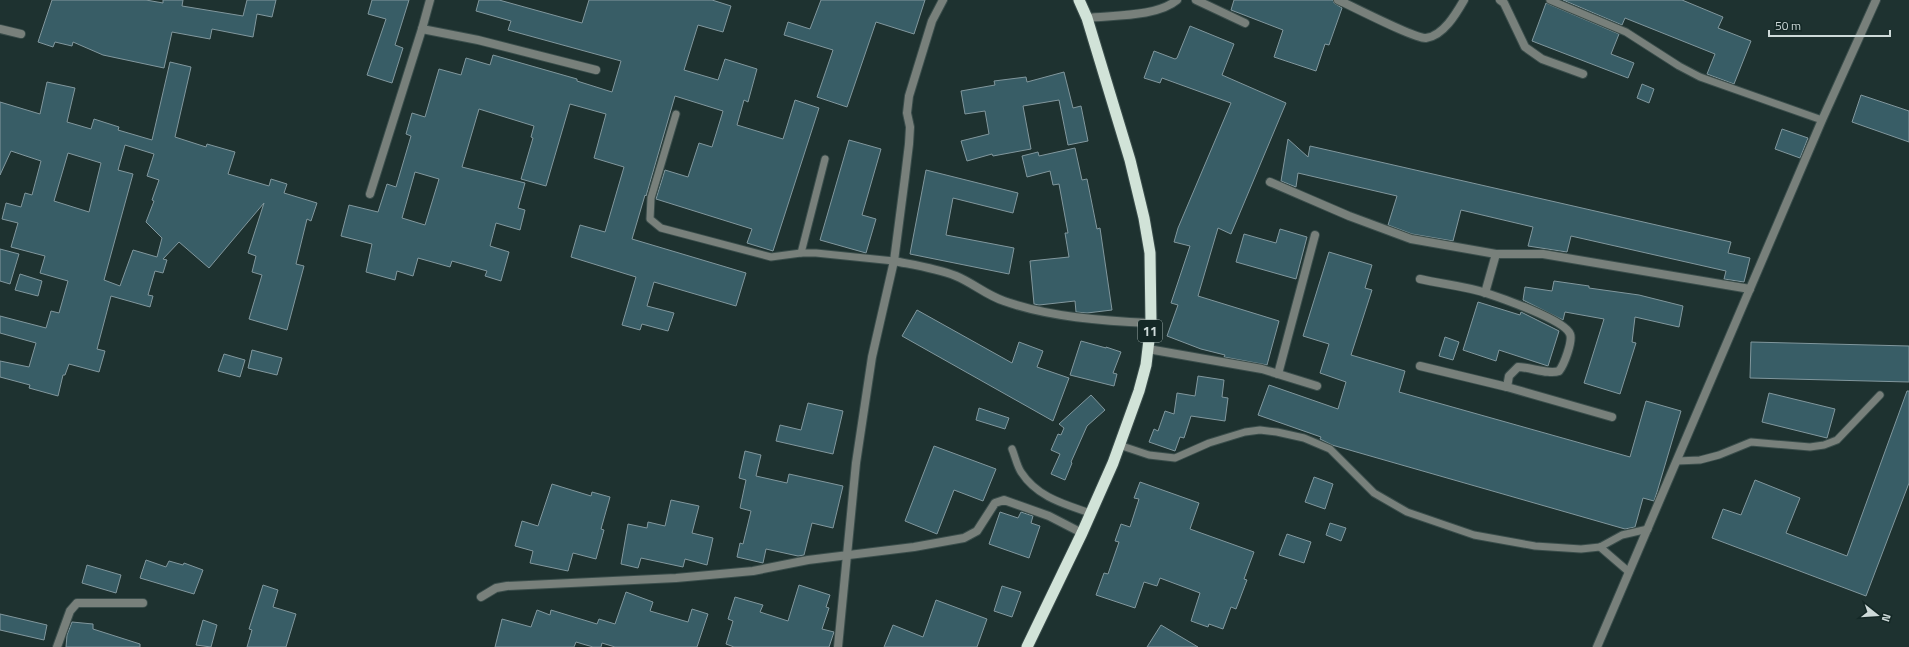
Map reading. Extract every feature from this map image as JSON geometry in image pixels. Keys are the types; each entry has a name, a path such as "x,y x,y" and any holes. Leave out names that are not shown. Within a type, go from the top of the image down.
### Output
{"highway":[{"name":"11","path":"1027,647 1082,533 1119,445 1139,391 1146,365 1151,323 1150,253 1144,218 1130,160 1086,18 1079,0"}],"street":[{"path":"370,194 430,0"},
{"path":"838,647 860,433 872,357 894,261 909,144 910,127 907,113 909,96 932,21 943,0"},
{"path":"1086,18 1150,12 1171,5 1178,0"},
{"path":"1196,0 1245,23"},
{"path":"1338,0 1412,34 1425,38 1440,33 1458,11 1464,0"},
{"path":"1500,0 1504,3 1525,46 1542,58 1583,74"},
{"path":"1597,647 1822,120 1876,0"},
{"path":"0,29 21,34"},
{"path":"422,29 478,40 596,70"},
{"path":"1270,182 1349,216 1411,239 1496,254 1543,254 1750,289"},
{"path":"1278,374 1315,235"},
{"path":"1485,293 1496,254"},
{"path":"894,261 957,276 985,293 1004,302 1027,308 1107,321 1151,323"},
{"path":"1420,279 1485,293 1542,314 1566,328 1571,334 1565,360 1559,371 1548,372 1529,367 1518,367 1509,376 1506,387"},
{"path":"1148,348 1262,369 1317,386"},
{"path":"1420,366 1506,387 1612,417"},
{"path":"481,597 496,588 507,586 676,578 738,573 847,554 914,547 964,538 977,531 995,503 1004,500 1049,516 1082,533"},
{"path":"57,647 70,611 77,603 143,603"}],"lane":[{"path":"1550,0 1626,32 1679,66 1700,77 1822,120"},
{"path":"676,114 651,198 650,219 661,228 746,252 771,257 800,253 894,261"},
{"path":"800,253 825,159"},
{"path":"1677,461 1700,460 1719,455 1751,442 1810,447 1824,445 1837,440 1880,395"},
{"path":"1119,445 1148,455 1174,458 1209,443 1245,432 1260,430 1304,438 1330,449 1374,493 1407,512 1474,536 1535,546 1581,549 1600,547 1622,535 1648,529"},
{"path":"1012,449 1021,472 1034,488 1052,499 1090,514"},
{"path":"1600,547 1630,572"}],"building":[{"path":"52,0 146,0 163,3 163,0 183,0 182,6 243,16 247,0 276,0 272,17 257,14 253,37 212,29 210,39 172,32 164,68 103,55 73,42 72,46 55,42 53,47 38,42"},
{"path":"372,0 409,0 395,45 403,48 392,83 367,75 386,19 368,14"},
{"path":"479,0 499,0 582,23 589,0 712,0 731,6 723,32 698,25 684,70 718,80 725,59 757,69 748,102 744,100 737,125 783,139 795,100 819,108 773,251 747,243 752,229 656,199 665,170 688,177 699,143 712,147 723,111 675,96 632,239 746,273 736,306 654,282 647,306 674,313 668,331 642,324 640,330 622,325 636,277 571,257 580,225 605,232 624,167 594,158 606,114 570,104 546,186 521,179 533,138 531,137 534,126 479,109 462,167 525,183 518,208 525,210 520,230 496,223 490,246 509,252 501,281 485,276 487,271 452,261 450,267 418,258 413,276 397,271 395,280 366,272 372,244 341,236 349,205 378,212 387,184 396,187 411,136 406,134 412,113 425,117 439,69 461,75 466,58 490,65 493,55 577,79 577,81 612,92 621,61 508,30 511,21 476,11","holes":["415,172 439,179 425,225 402,218"]},
{"path":"821,0 925,0 914,34 876,22 847,107 817,97 833,50 784,35 788,22 810,29"},
{"path":"1234,0 1333,0 1334,3 1342,8 1329,45 1325,44 1316,71 1274,57 1283,30 1231,10"},
{"path":"1563,0 1682,0 1723,17 1718,28 1751,41 1734,84 1707,74 1715,54 1625,18 1622,25"},
{"path":"1546,3 1619,34 1611,54 1634,63 1628,78 1532,41"},
{"path":"1190,26 1234,44 1222,75 1286,103 1231,234 1218,228 1198,296 1279,321 1267,365 1224,357 1225,355 1201,349 1167,336 1178,305 1171,303 1190,246 1174,242 1178,228 1231,103 1162,78 1160,83 1144,78 1154,51 1175,59 1177,58"},
{"path":"170,62 191,67 175,137 206,147 207,144 235,152 228,174 269,186 271,179 287,184 284,193 317,203 311,221 307,219 296,264 304,266 287,330 249,319 262,275 252,272 256,256 248,253 264,203 209,268 179,242 163,259 167,260 163,273 155,271 148,295 153,296 150,307 111,296 97,349 105,351 99,372 69,364 65,375 63,375 58,396 29,388 30,385 0,377 0,361 29,367 36,343 0,333 0,316 46,328 51,311 59,313 68,281 40,273 45,256 11,247 18,223 2,219 6,203 21,207 25,193 32,195 41,161 11,151 0,175 0,102 40,114 47,82 75,88 67,122 91,129 94,119 119,127 118,130 152,140","holes":["125,145 154,154 147,176 159,180 152,200 154,201 146,222 162,238 157,257 133,250 120,286 104,280 133,174 118,170","68,153 101,163 89,212 54,201"]},
{"path":"1064,72 1073,108 1081,106 1088,141 1068,145 1059,100 1023,106 1031,149 993,156 992,154 967,161 961,141 989,134 985,111 965,114 961,91 995,85 994,81 1026,77 1027,82"},
{"path":"1642,84 1654,89 1649,103 1637,98"},
{"path":"1861,95 1909,111 1909,142 1852,122"},
{"path":"1782,129 1808,138 1800,158 1775,149"},
{"path":"1288,139 1308,157 1310,146 1731,242 1728,253 1750,258 1744,282 1724,279 1726,271 1571,236 1567,252 1528,246 1533,227 1461,210 1453,241 1412,234 1388,225 1397,196 1298,173 1296,187 1281,181"},
{"path":"849,140 881,149 862,215 876,219 866,253 820,240"},
{"path":"1075,148 1082,180 1087,179 1097,229 1100,228 1112,310 1087,313 1076,312 1075,301 1039,305 1034,304 1030,261 1069,257 1065,233 1068,233 1059,184 1053,185 1050,171 1027,177 1022,156 1038,152 1039,156"},
{"path":"926,170 1018,193 1013,213 953,198 946,235 1014,248 1009,274 910,254"},
{"path":"1280,229 1307,237 1296,279 1236,262 1244,234 1276,243"},
{"path":"0,249 19,254 10,284 0,281"},
{"path":"1329,252 1372,265 1365,288 1372,290 1351,355 1405,371 1399,392 1630,457 1646,401 1681,411 1654,501 1643,498 1635,527 1625,529 1332,445 1320,439 1321,437 1258,415 1269,385 1338,409 1346,382 1320,373 1329,344 1303,336"},
{"path":"20,274 42,281 38,296 15,290"},
{"path":"1554,281 1589,286 1589,288 1639,295 1683,306 1679,327 1635,317 1632,342 1636,343 1620,394 1584,383 1604,319 1565,312 1563,320 1523,300 1525,287 1552,291"},
{"path":"1478,302 1520,315 1521,312 1559,331 1548,366 1499,350 1496,361 1463,350"},
{"path":"917,310 1012,363 1019,342 1043,351 1037,367 1069,378 1053,421 902,336"},
{"path":"1445,337 1459,342 1453,360 1439,356"},
{"path":"1081,341 1121,352 1113,373 1117,374 1114,386 1070,375"},
{"path":"1751,342 1909,346 1909,382 1750,378"},
{"path":"252,350 282,358 277,375 248,368"},
{"path":"224,354 245,360 240,377 218,371"},
{"path":"1198,376 1224,380 1222,397 1228,398 1225,421 1191,416 1184,438 1180,437 1175,451 1149,442 1154,429 1158,431 1165,411 1174,414 1177,393 1195,396"},
{"path":"1907,391 1909,391 1909,483 1866,596 1712,538 1723,509 1741,515 1755,480 1800,498 1786,533 1847,556"},
{"path":"1769,393 1835,409 1827,438 1762,422"},
{"path":"1091,395 1105,410 1087,426 1071,462 1072,463 1065,480 1051,474 1060,454 1051,450 1058,434 1061,435 1064,428 1059,424"},
{"path":"808,403 843,411 833,454 776,441 780,425 801,430"},
{"path":"979,408 1009,418 1005,429 976,420"},
{"path":"934,446 996,469 983,501 954,490 937,534 905,521"},
{"path":"745,451 761,455 756,476 787,483 789,474 843,486 833,528 812,523 804,555 798,556 766,549 763,563 737,557 740,543 743,544 751,511 740,508 746,480 739,478"},
{"path":"1314,477 1333,484 1325,509 1305,502"},
{"path":"1140,482 1199,503 1190,529 1254,552 1244,579 1247,580 1236,609 1231,607 1223,629 1209,624 1208,627 1191,621 1200,593 1160,578 1157,586 1144,582 1135,608 1096,595 1104,573 1108,574 1119,542 1115,541 1121,524 1130,527 1139,499 1134,498"},
{"path":"552,484 591,496 592,492 610,497 601,529 604,530 596,559 573,553 568,571 530,563 533,551 515,546 522,521 538,526"},
{"path":"671,500 699,506 692,533 713,538 707,565 685,559 683,567 641,558 638,568 621,564 628,524 647,528 648,522 665,526"},
{"path":"1000,512 1018,518 1021,512 1033,516 1031,523 1040,526 1029,558 989,544"},
{"path":"1330,523 1346,528 1341,541 1326,535"},
{"path":"1287,534 1311,542 1304,563 1279,555"},
{"path":"146,560 166,567 169,561 183,565 184,563 203,570 194,594 140,578"},
{"path":"87,565 121,575 116,593 82,583"},
{"path":"263,585 278,590 273,607 296,614 286,647 247,647 252,630 249,629"},
{"path":"799,585 830,595 826,607 829,608 822,629 834,632 829,647 734,647 726,644 733,621 728,619 735,597 763,605 760,612 788,621"},
{"path":"1002,586 1021,592 1012,617 994,611"},
{"path":"626,592 653,602 650,611 688,622 692,609 708,614 697,647 615,647 602,643 601,647 593,647 576,642 574,647 495,647 502,619 531,627 537,610 550,615 551,610 597,624 599,619 615,624"},
{"path":"936,600 987,619 977,647 884,647 893,625 923,637"},
{"path":"0,614 47,625 44,640 0,630"},
{"path":"203,620 217,625 211,647 196,645"},
{"path":"72,622 93,624 93,629 140,644 140,647 66,647 67,635"},
{"path":"1161,625 1198,647 1147,647"}]}
